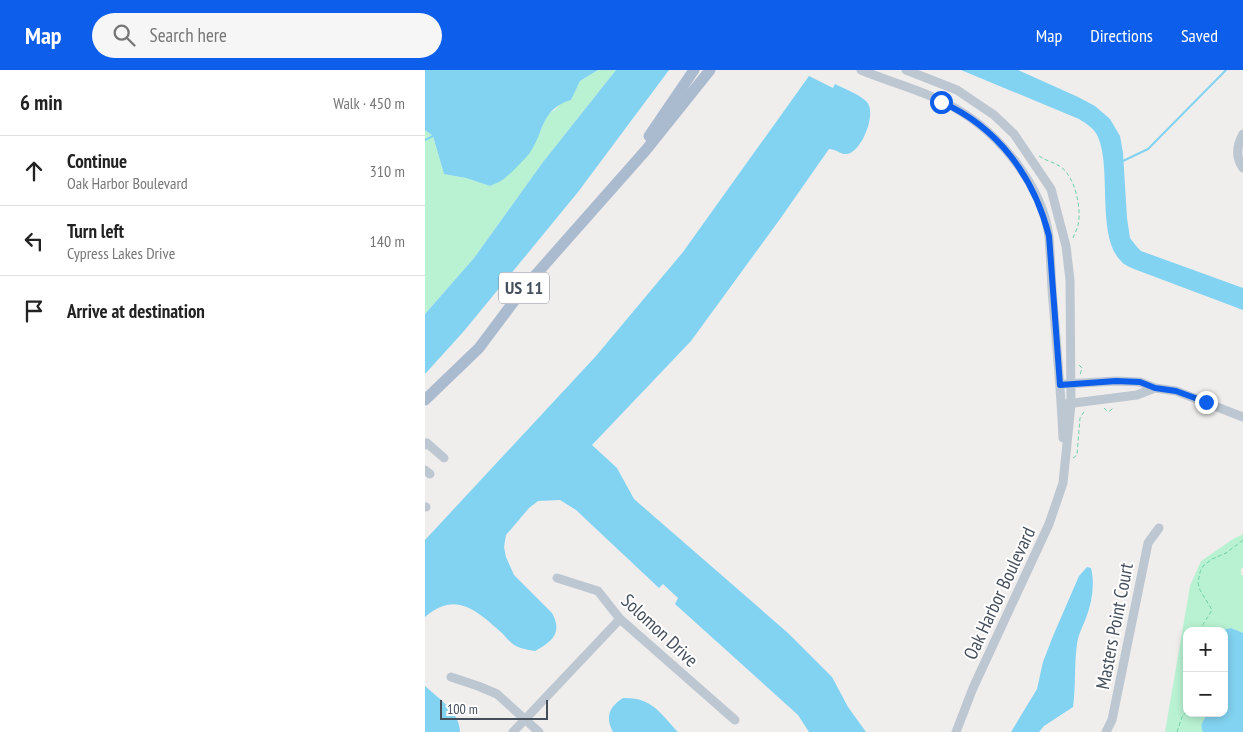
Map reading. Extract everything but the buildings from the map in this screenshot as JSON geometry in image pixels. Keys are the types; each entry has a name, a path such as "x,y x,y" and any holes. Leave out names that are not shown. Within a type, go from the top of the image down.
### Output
{"main road":[{"name":"US 11","path":"623,175 694,70"},
{"name":"US 11","path":"425,400 479,348 524,288 646,150 710,70"}],"street":[{"name":"Oak Harbor Boulevard","path":"861,70 959,110 985,129 1011,154 1033,190 1049,236 1064,465"},
{"name":"Oak Harbor Boulevard","path":"906,70 957,90 994,115 1014,134 1051,189 1066,246 1069,280 1071,404 1063,483 1049,524 973,688 956,732"},
{"path":"1243,134 1237,151 1238,161 1243,168"},
{"path":"1060,385 1116,381 1140,382 1155,388 1176,391 1243,417"},
{"path":"1061,405 1137,395 1155,388"},
{"path":"425,445 427,443 444,458"},
{"name":"Masters Point Court","path":"1106,732 1112,720 1148,543 1159,528"},
{"name":"Solomon Drive","path":"557,578 598,591 621,619 735,720"},
{"path":"513,732 524,718 621,619"},
{"path":"451,677 497,694 539,732"}],"path":[{"path":"1201,627 1212,610 1199,590 1200,572 1203,566 1212,559 1226,553 1243,540"},
{"path":"1177,732 1183,716"}],"green space":[{"path":"598,70 616,70 543,162 474,258 425,314 425,130 433,136 444,174 466,178 490,186 504,179 515,167 540,132 548,114 561,103 571,100 580,81"},
{"path":"1243,534 1243,567 1241,575 1243,575 1243,633 1228,629 1228,627 1183,627 1183,717 1206,717 1202,724 1203,732 1165,732 1190,586 1201,561"}],"water":[{"path":"425,70 598,70 580,81 571,100 561,104 548,115 529,154 504,179 490,186 466,178 444,174 433,136 425,130"},
{"path":"616,70 669,70 578,192 464,331 425,374 425,314 474,258 543,162"},
{"path":"961,70 1018,70 1095,106 1110,119 1120,136 1130,238 1141,251 1243,288 1243,310 1134,269 1122,262 1113,250 1109,236 1106,220 1102,151 1095,132 1079,119"},
{"path":"809,76 833,88 835,84 866,101 870,113 867,130 863,139 853,152 847,154 829,149 691,341 592,445 617,468 634,499 788,633 832,677 848,707 866,732 809,732 798,715 675,604 678,598 663,584 659,588 576,510 560,500 538,501 529,508 506,535 504,547 514,575 552,613 556,631 551,640 535,651 518,647 512,644 484,617 475,611 456,604 436,609 425,617 425,540 596,356 683,252"},
{"path":"1087,567 1091,568 1092,593 1088,612 1079,634 1073,707 1044,726 1039,732 1011,732 1037,689 1043,662 1053,636 1079,576"},
{"path":"1228,629 1243,633 1243,732 1203,732 1202,724 1206,717 1228,717"},
{"path":"425,686 452,712 459,725 460,732 425,732"},
{"path":"623,698 633,698 648,703 678,732 613,732 609,722 610,713 614,705"}],"waterway":[{"path":"1123,161 1148,149 1226,70"},
{"path":"425,140 433,136"}],"route":[{"path":"941,102 959,110 985,129 1011,154 1033,190 1049,236 1052,300 1059,356 1060,385 1116,381 1140,382 1155,388 1176,391 1206,402"}]}
